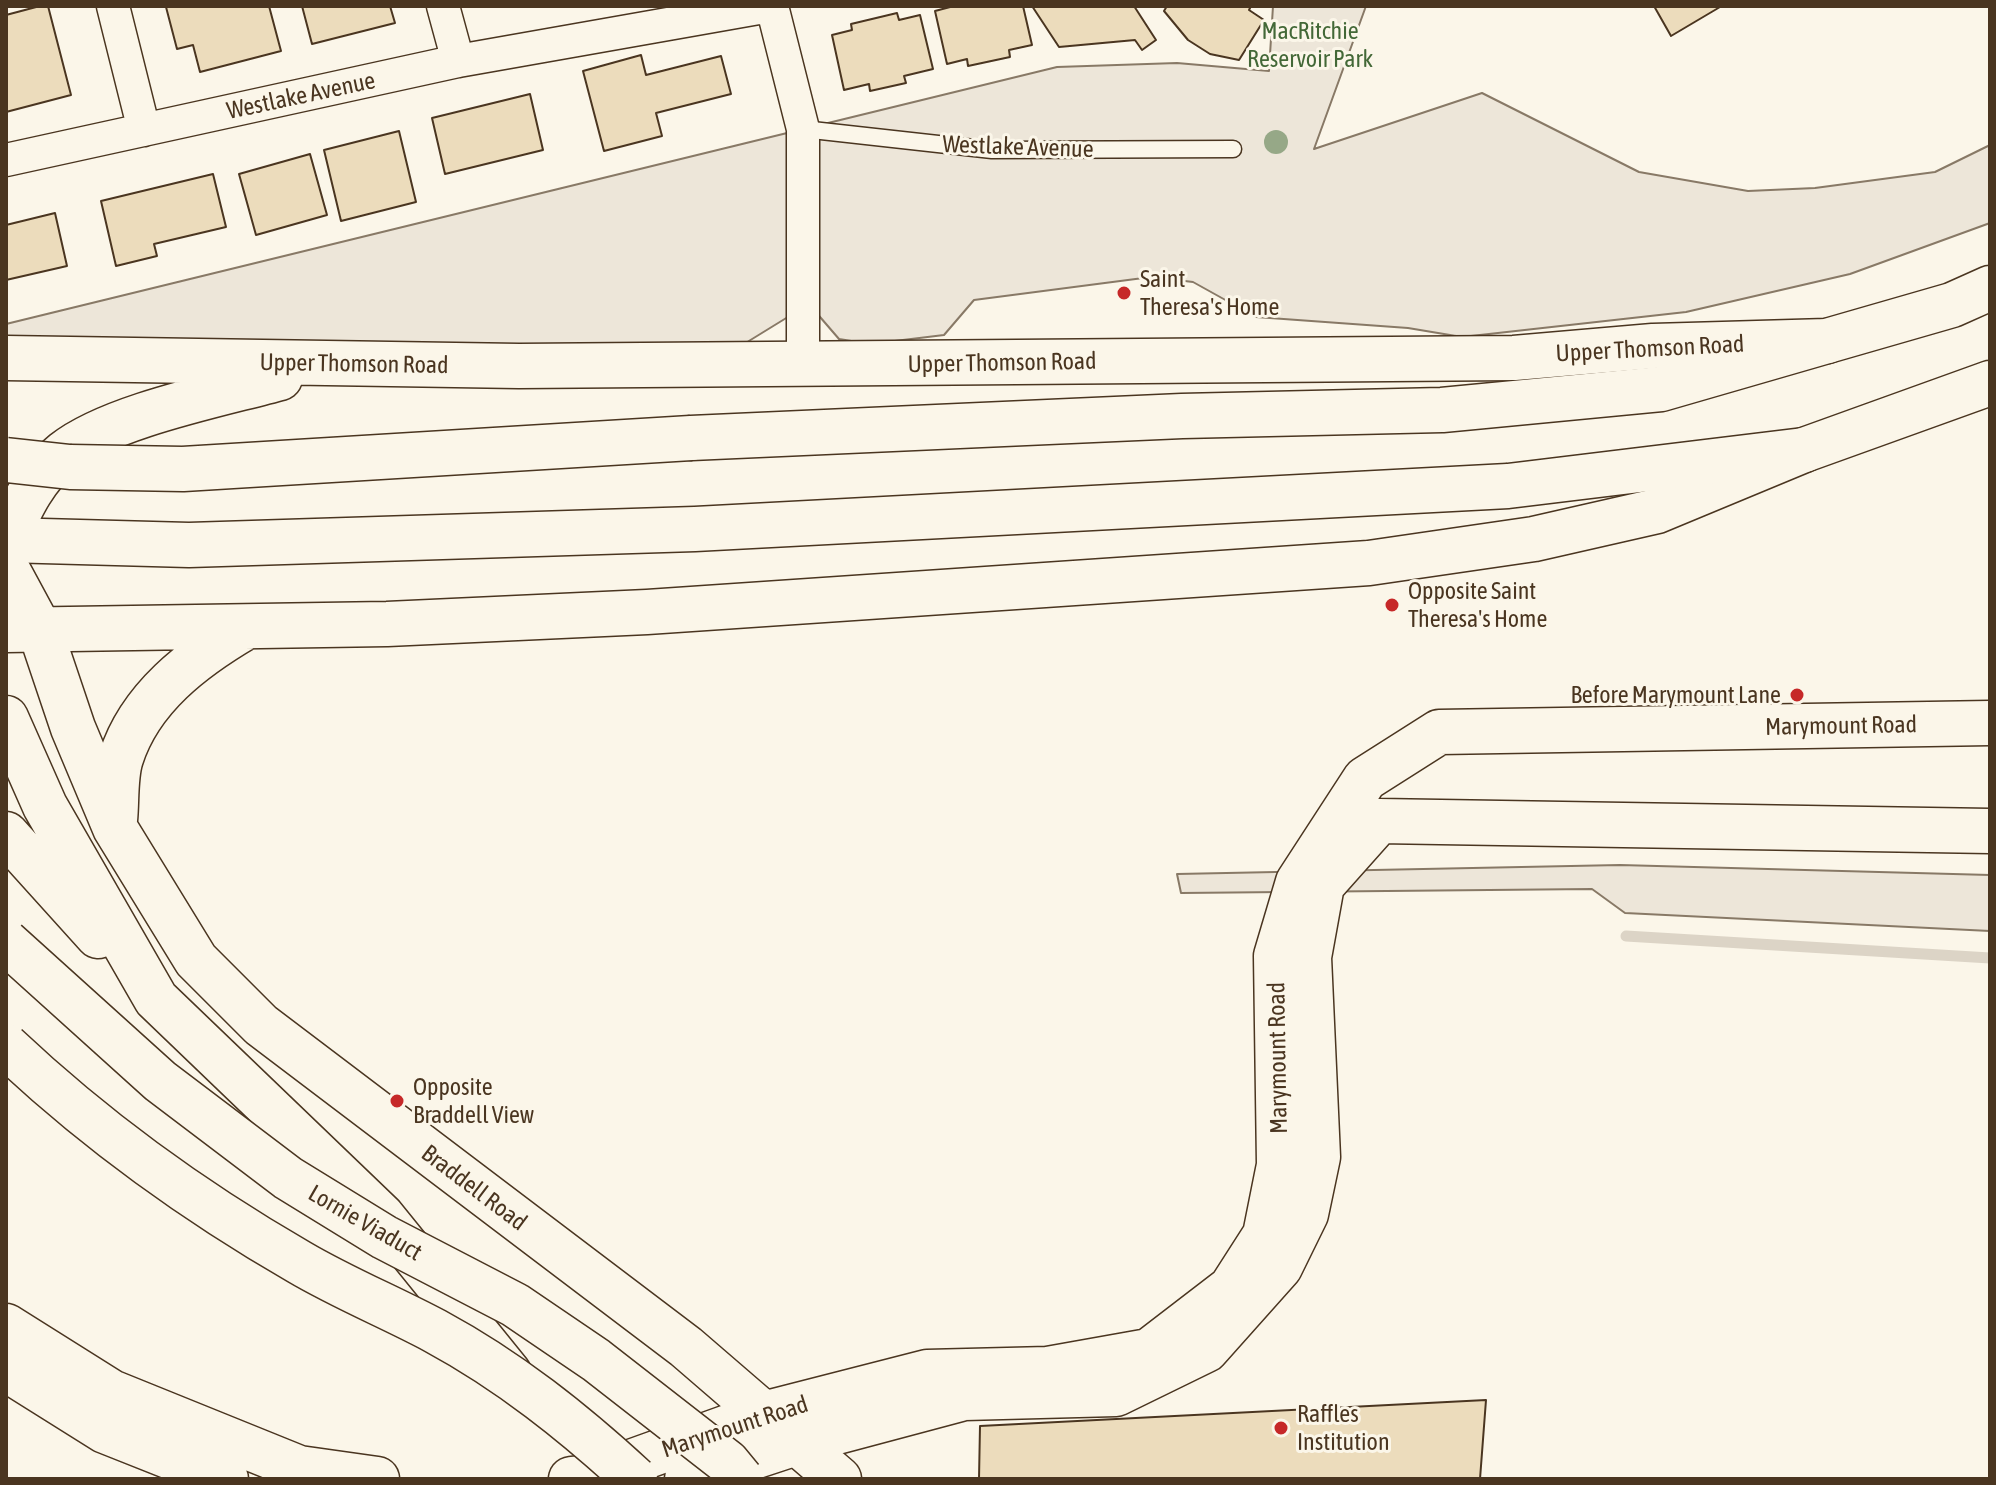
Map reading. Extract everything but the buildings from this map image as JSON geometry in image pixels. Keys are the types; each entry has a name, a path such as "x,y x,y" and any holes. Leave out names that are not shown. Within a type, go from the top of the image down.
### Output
{"main road":[{"name":"Upper Thomson Road","path":"6,358 337,364 803,365 1514,358 1653,346 1827,341 1952,305 1990,288"},
{"path":"6,460 70,467 183,469 691,438 1166,417 1442,410 1661,389 1827,341"},
{"path":"337,364 118,425 64,452 28,491 6,540 189,545 695,529 1508,486 1804,450"},
{"path":"23,630 248,626 647,612 1369,563 1534,539 1657,511 1804,450 1990,383"},
{"name":"Braddell Road","path":"6,567 23,630 73,728 115,828 196,960 261,1025 686,1347 767,1413 839,1479"},
{"path":"115,828 120,759 149,704 202,653 248,626"},
{"path":"6,718 45,806 156,999"},
{"name":"Marymount Road","path":"583,1478 767,1413 927,1372 1048,1369 1149,1351 1231,1288 1265,1235 1279,1165 1276,956 1298,882 1365,779 1439,732 1990,723"},
{"name":"Marymount Road","path":"687,1479 799,1442 964,1398 1116,1394 1206,1350 1280,1267 1306,1214 1318,1157 1309,957 1322,885 1379,821 1990,831"},
{"path":"6,834 156,999 382,1216 583,1478"},
{"name":"Lornie Viaduct","path":"6,942 160,1081 288,1178 371,1230 515,1305 608,1369 727,1462 741,1479"},
{"path":"6,1046 53,1090 189,1193 301,1263 437,1332 510,1377 575,1424 635,1479"},
{"path":"6,1326 111,1392 299,1468 377,1479"},
{"path":"6,1369 105,1431 226,1479"}],"street":[{"path":"113,6 144,130"},
{"path":"443,6 458,61"},
{"name":"Westlake Avenue","path":"6,160 458,61 771,6 803,129 803,365"}],"lane":[{"name":"Westlake Avenue","path":"803,129 992,150 1233,149"}],"green space":[{"name":"MacRitchie Reservoir Park","path":"1273,6 1366,6 1314,149 1482,93 1639,172 1748,191 1815,188 1935,172 1990,145 1990,223 1850,274 1686,312 1462,337 1408,328 1256,317 1193,282 1151,277 974,300 944,335 870,344 839,339 814,310 796,312 744,344 6,348 6,324 1057,67 1177,63 1269,71"},
{"path":"1620,865 1990,875 1990,931 1625,913 1592,889 1181,893 1177,874"}],"waterway":[{"path":"1626,936 1990,958"}],"place":[{"name":"Saint Theresa's Home","path":"1124,293"},
{"name":"Opposite Saint Theresa's Home","path":"1392,605"},
{"name":"Before Marymount Lane","path":"1797,695"},
{"name":"Opposite Braddell View","path":"397,1101"},
{"name":"Raffles Institution","path":"1281,1428"}]}
